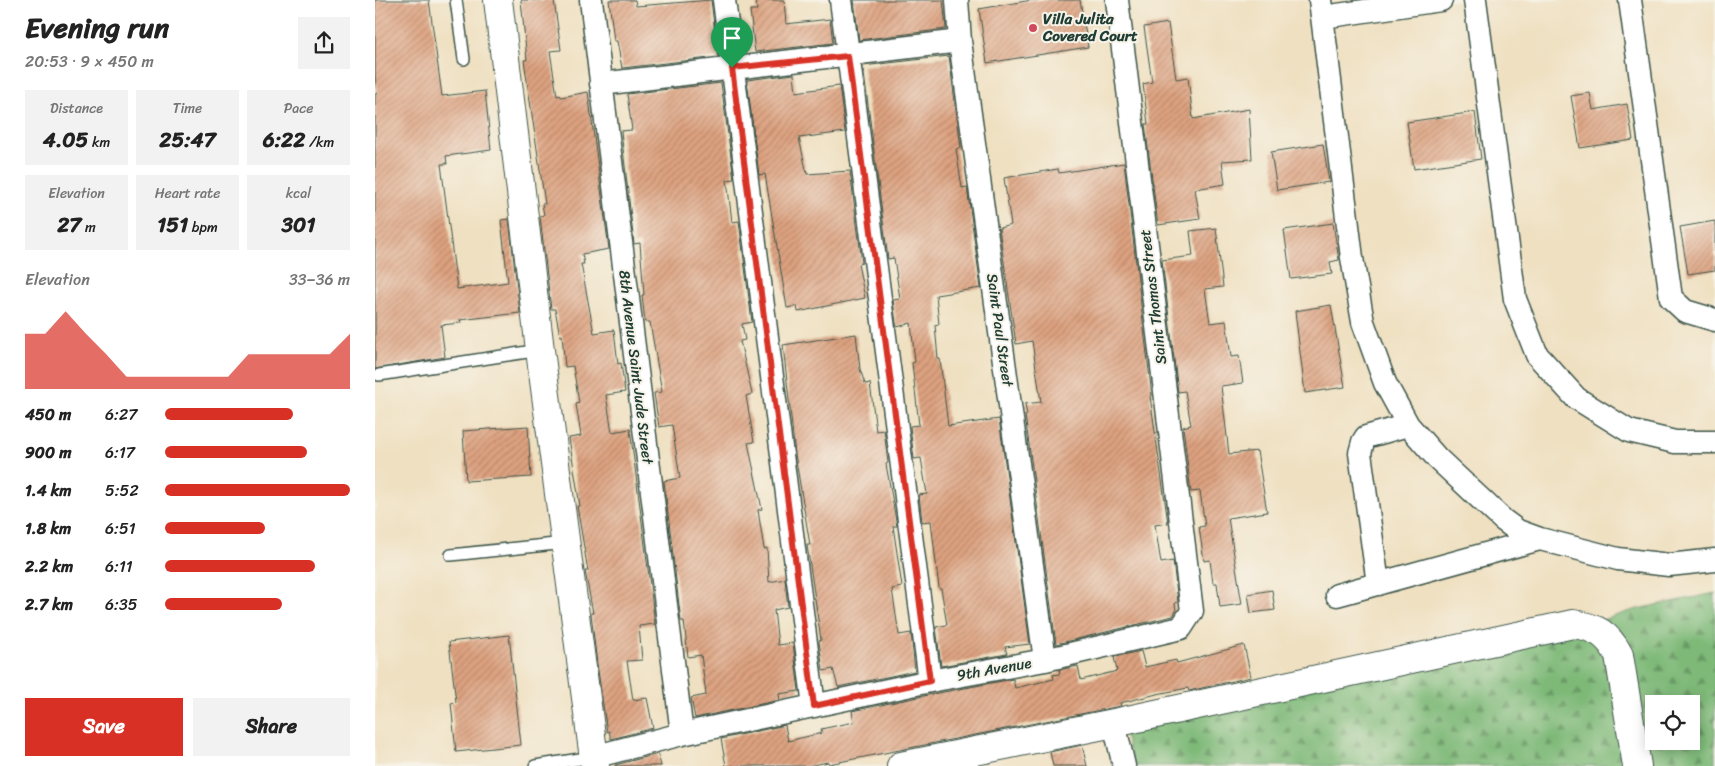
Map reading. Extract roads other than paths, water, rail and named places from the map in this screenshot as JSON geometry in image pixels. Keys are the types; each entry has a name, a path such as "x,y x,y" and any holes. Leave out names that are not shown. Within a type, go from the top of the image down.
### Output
{"street":[{"path":"498,0 540,350 594,762"},
{"name":"8th Avenue Saint Jude Street","path":"591,0 682,734"},
{"path":"724,0 814,706"},
{"path":"841,0 930,681"},
{"name":"Saint Paul Street","path":"957,0 960,41 1045,660"},
{"name":"Saint Thomas Street","path":"1117,0 1190,593"},
{"path":"1441,0 1321,8 1352,258 1363,322 1385,383 1408,425 1437,458 1503,520 1518,531 1540,540 1617,559 1669,564 1715,560"},
{"path":"1475,0 1515,299 1537,355 1576,398 1629,431 1675,442 1715,442"},
{"path":"1630,0 1671,298 1685,311 1715,320"},
{"path":"601,84 848,56 960,41"},
{"path":"1378,584 1360,453 1363,442 1367,438 1408,425"},
{"path":"1337,595 1540,540"},
{"name":"9th Avenue","path":"594,762 682,734 930,681 1045,660 1181,628 1192,611 1190,593"},
{"path":"901,766 1114,723 1573,624 1588,626 1601,631 1611,640 1619,655 1637,766"},
{"path":"1114,723 1124,766"}],"lane":[{"path":"456,0 464,59"},
{"path":"379,375 540,350"},
{"path":"451,555 565,543"},
{"path":"535,766 594,762"}],"place":[{"name":"Villa Julita Covered Court","path":"1033,28"}]}
